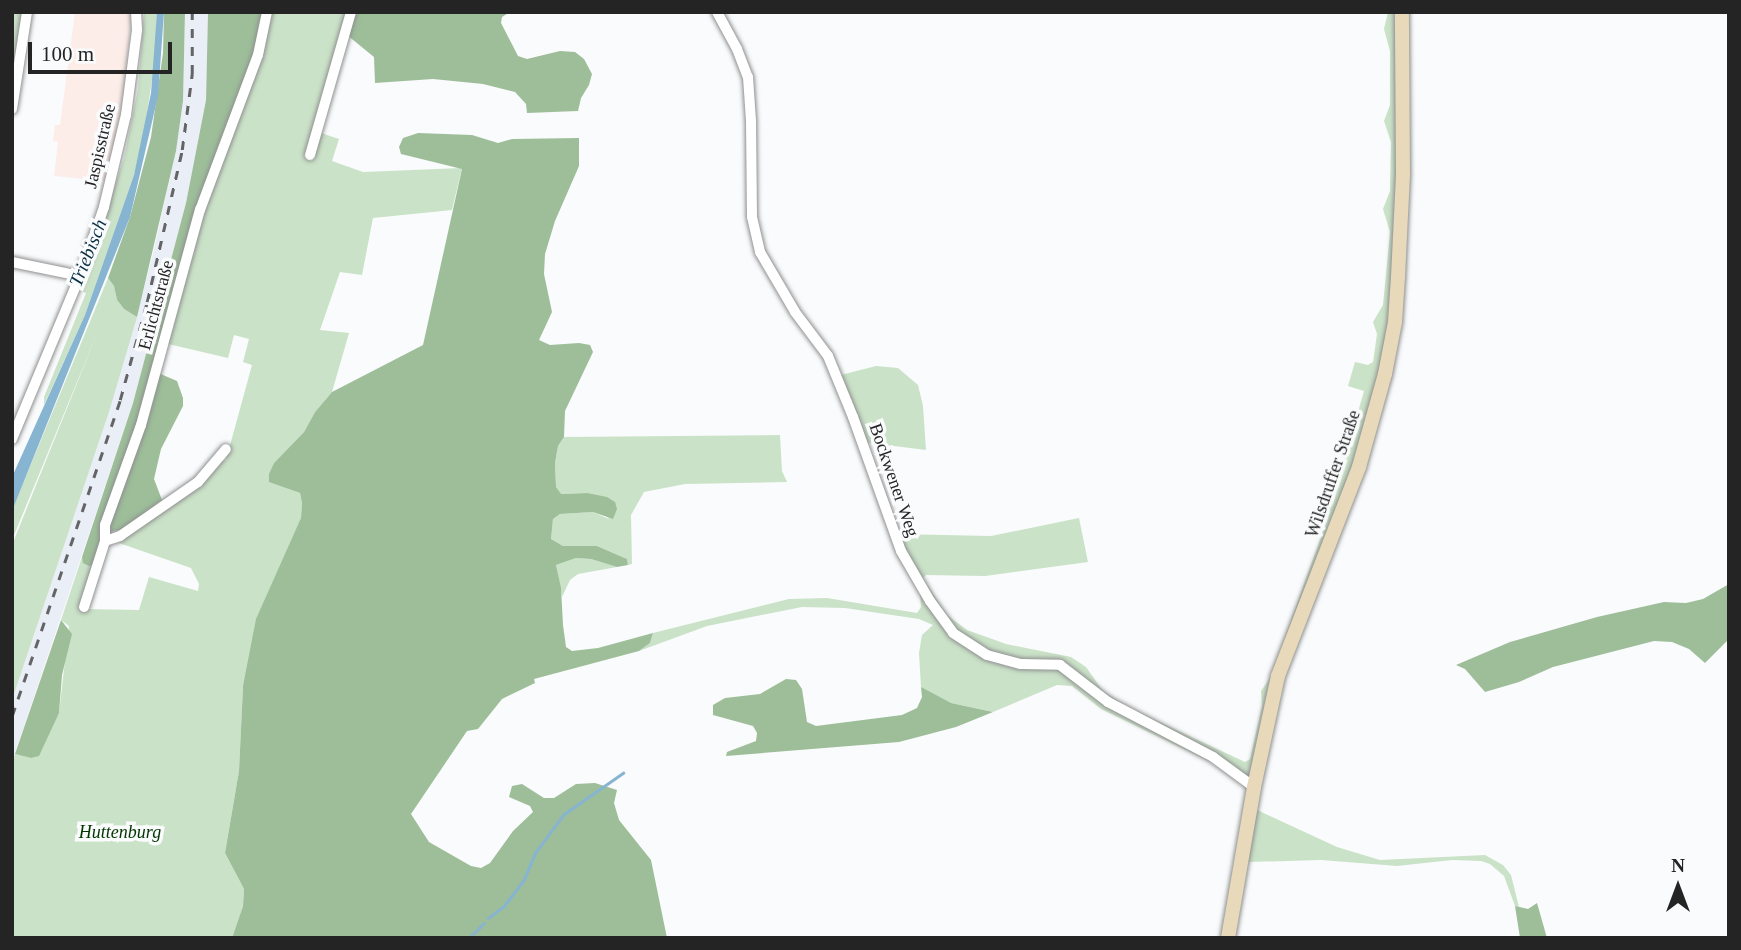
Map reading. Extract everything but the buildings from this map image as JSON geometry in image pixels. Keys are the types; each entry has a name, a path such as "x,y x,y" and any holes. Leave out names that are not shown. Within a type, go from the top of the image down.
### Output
{"main road":[{"name":"Wilsdruffer Straße","path":"1228,938 1254,787 1278,676 1359,467 1385,374 1395,322 1403,173 1402,12"}],"street":[{"path":"12,109 27,12"},
{"name":"Jaspisstraße","path":"12,439 80,276 104,207 122,138 137,30 136,12"},
{"name":"Erlichtstraße","path":"84,607 105,541 105,524 141,425 200,210 258,55 267,12"},
{"path":"310,155 351,12"},
{"name":"Bockwener Weg","path":"717,12 737,49 748,77 751,217 760,252 795,312 828,356 901,551 930,601 953,634 986,655 1021,664 1060,666 1108,702 1213,757 1254,787"},
{"path":"12,262 80,276"},
{"path":"105,541 120,536 198,482 226,449"}],"shaded area":[{"path":"75,12 132,12 122,109 105,181 54,176 58,142 53,141 55,125 60,125"},
{"path":"185,12 208,12 206,100 186,203 133,403 12,762 12,700 109,412 152,258 176,151 183,101"}],"green space":[{"path":"12,12 24,12 12,79"},
{"path":"144,12 157,12 156,52 144,134 134,175 85,315 44,405 44,397 86,293 80,291 124,158 138,89"},
{"path":"164,12 185,12 183,101 176,151 137,317 124,309 117,300 114,286 108,278 130,217 151,137 163,53"},
{"path":"208,12 267,12 200,210 156,372 177,381 183,398 183,406 161,449 154,479 162,500 124,529 109,532 95,564 89,566 83,563 82,557 133,403 186,203 206,100"},
{"name":"Huttenburg","path":"267,12 353,12 321,133 339,139 332,161 363,172 462,168 452,210 373,218 362,275 340,272 320,330 349,333 332,392 315,412 304,432 274,463 270,482 300,493 301,518 243,686 239,771 225,853 244,889 243,906 232,938 12,938 12,762 15,754 31,758 59,713 69,626 61,620 82,557 84,563 95,564 84,609 139,610 149,577 198,591 199,584 191,568 119,543 217,463 226,460 252,365 243,362 249,339 234,335 228,358 164,343"},
{"path":"353,12 510,12 502,17 501,23 518,56 527,59 560,51 575,52 584,59 592,74 589,85 581,98 578,111 527,113 526,104 515,92 483,84 433,79 375,83 374,57 347,35"},
{"path":"1388,12 1402,12 1403,173 1385,374 1247,788 1225,769 1101,709 1072,686 1057,685 993,712 951,703 931,694 921,687 919,653 922,635 933,625 919,619 845,608 802,607 707,626 639,651 650,643 653,633 789,599 827,598 917,613 921,607 920,593 895,534 991,536 1079,518 1088,562 985,576 926,575 923,578 947,615 967,630 1006,644 1071,657 1086,667 1103,691 1128,707 1245,762 1250,759 1262,706 1261,691 1270,678 1322,534 1323,515 1333,499 1364,391 1348,386 1355,362 1368,365 1373,362 1377,334 1373,322 1383,305 1390,232 1383,209 1390,191 1391,142 1384,121 1390,105 1390,51 1384,29"},
{"path":"418,133 472,135 498,143 512,139 579,138 579,166 555,221 545,254 544,274 552,312 539,340 550,345 590,345 593,352 565,411 564,437 558,446 555,463 556,487 561,494 587,493 607,497 615,502 617,509 613,519 593,512 560,514 553,519 551,539 563,546 597,546 627,559 628,565 617,567 591,559 576,558 556,565 561,588 566,647 572,651 598,648 653,633 650,643 639,651 534,679 535,683 502,699 478,729 467,731 411,814 429,842 471,866 481,868 490,863 513,831 533,812 530,806 509,797 512,786 522,784 544,798 554,798 576,784 595,783 617,790 614,803 619,820 651,860 667,938 232,938 243,906 244,889 225,853 239,771 243,686 256,619 301,518 300,493 269,482 269,474 274,463 304,432 315,412 332,392 423,345 462,169 401,154 399,147 403,138"},
{"path":"108,278 114,286 117,300 124,309 137,317 109,412 12,700 12,545 98,331 12,540 12,510"},
{"path":"876,366 898,368 918,385 923,406 926,450 862,442 837,376"},
{"path":"780,435 782,471 787,482 685,484 644,492 631,515 632,564 628,565 627,559 597,546 563,546 551,539 553,519 560,514 593,512 609,519 587,493 560,494 556,487 555,463 558,446 564,437"},
{"path":"576,558 591,559 617,567 578,574 570,580 562,597 556,565"},
{"path":"1729,584 1729,639 1705,663 1689,649 1672,642 1654,641 1553,667 1519,682 1485,692 1465,669 1456,665 1510,642 1597,617 1664,602 1686,603 1703,599"},
{"path":"61,620 72,634 62,675 59,713 39,756 31,758 15,754"},
{"path":"786,679 796,680 802,689 807,722 816,726 902,715 917,708 922,697 921,687 951,703 993,712 956,727 899,742 726,756 727,752 756,741 757,733 753,726 713,715 713,705 725,698 760,694"},
{"path":"1255,809 1337,847 1380,860 1485,855 1503,865 1511,875 1519,907 1515,906 1504,876 1490,864 1481,861 1452,860 1397,866 1321,860 1247,862"},
{"path":"1537,903 1547,938 1520,938 1515,906 1528,909"}],"water":[{"path":"157,12 164,12 158,96 130,217 12,511 12,477 85,315 134,175 151,93"}],"waterway":[{"path":"488,918 504,906 524,879 535,853 564,814 623,773"},
{"path":"469,938 484,923"}],"railway":[{"path":"12,716 120,400 147,302 182,150 192,74 192,12"}],"water label":[{"name":"Triebisch","path":"88,253"}]}
